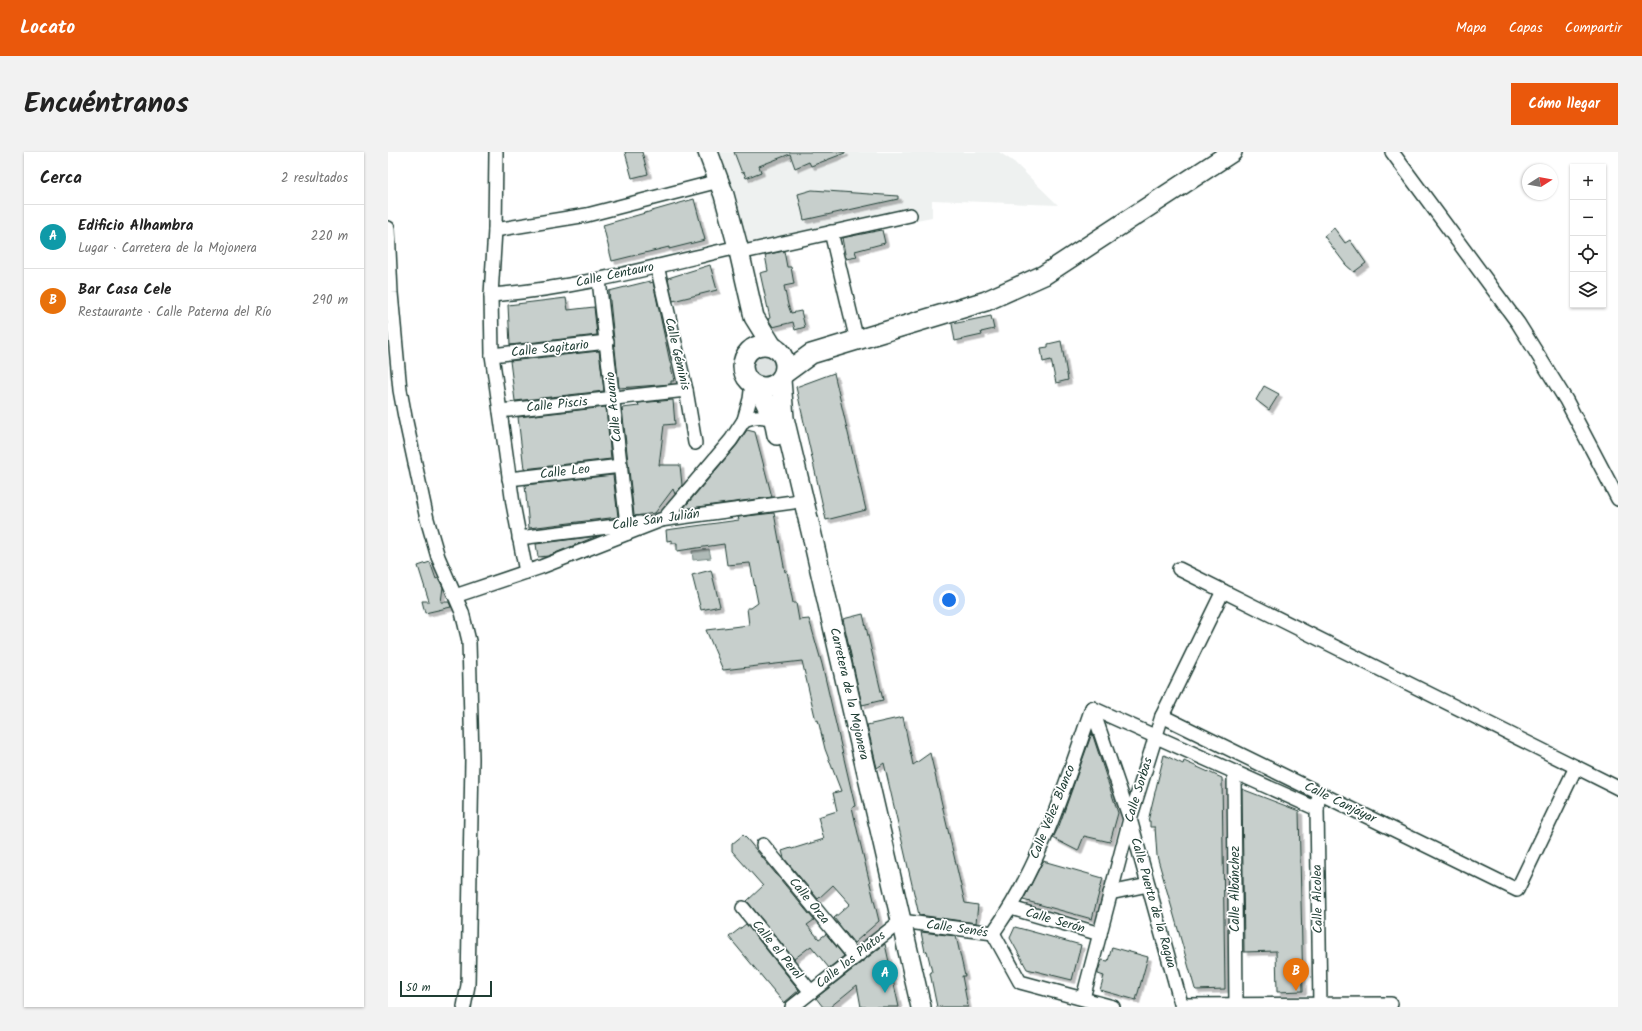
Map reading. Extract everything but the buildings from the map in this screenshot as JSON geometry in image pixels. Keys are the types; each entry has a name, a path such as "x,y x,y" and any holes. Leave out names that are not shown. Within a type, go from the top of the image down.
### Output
{"street":[{"path":"496,152 495,230 491,295 492,355 509,479 526,572"},
{"path":"708,152 724,195 739,250 754,317 774,347 785,359 783,376"},
{"path":"754,317 748,351 743,363 743,370 745,376 755,385 772,386 812,354 986,301 1044,275 1232,152"},
{"path":"1392,152 1518,323 1566,400 1618,499"},
{"path":"495,230 587,215 719,181"},
{"name":"Calle Centauro","path":"491,295 510,294 599,280 657,266 910,215"},
{"path":"388,228 391,292 400,390 405,417 429,527 438,557 466,625 468,641 471,685 471,842 468,985 464,1007"},
{"path":"831,232 857,341"},
{"name":"Calle Géminis","path":"657,266 686,390 695,443"},
{"name":"Calle Acuario","path":"599,280 627,529"},
{"name":"Calle Sagitario","path":"492,355 607,342"},
{"path":"748,351 759,345 812,354"},
{"name":"Carretera de la Mojonera","path":"783,376 784,418 811,531 897,925 909,1007"},
{"path":"664,519 730,440 744,420 755,385"},
{"name":"Carretera de la Mojonera","path":"755,385 774,420 897,925 921,1007"},
{"name":"Calle Piscis","path":"500,411 686,390"},
{"path":"744,420 756,416 765,416 774,420"},
{"name":"Calle Leo","path":"509,479 621,466"},
{"name":"Calle San Julián","path":"519,538 627,529 664,519 793,502"},
{"path":"455,596 526,572 627,529"},
{"path":"1179,570 1618,788"},
{"name":"Calle Sorbas","path":"1082,998 1130,819 1162,716 1223,591"},
{"name":"Calle Canjáyar","path":"1092,708 1317,809"},
{"name":"Calle Puerto de la Ragua","path":"1092,708 1130,819 1182,1006"},
{"name":"Calle Vélez Blanco","path":"993,933 1011,908 1050,828 1092,708"},
{"name":"Calle Canjáyar","path":"1162,716 1517,890 1576,767"},
{"name":"Calle Albánchez","path":"1234,772 1236,1005"},
{"name":"Calle Alcolea","path":"1319,792 1317,809 1320,1005"},
{"name":"Calle Orza","path":"763,846 855,957"},
{"path":"1110,893 1148,885"},
{"name":"Calle el Perol","path":"743,908 807,999"},
{"name":"Calle Serón","path":"1011,908 1100,934"},
{"name":"Calle Senés","path":"897,925 993,933 1020,982 1113,1007"},
{"name":"Calle los Platos","path":"792,1007 807,999 855,957 897,925"},
{"path":"1182,1006 1341,1006 1391,1004"}],"shaded area":[{"path":"695,152 999,152 1014,162 1058,205 932,200 932,217 840,235 731,260 705,177"},
{"path":"764,350 775,354 779,365 775,376 764,380 753,376 749,365 753,354"},
{"path":"709,549 711,558 693,560 692,551"}],"place":[{"name":"Bar Casa Cele","path":"1296,991"},
{"name":"Edificio Alhambra","path":"885,993"}]}
